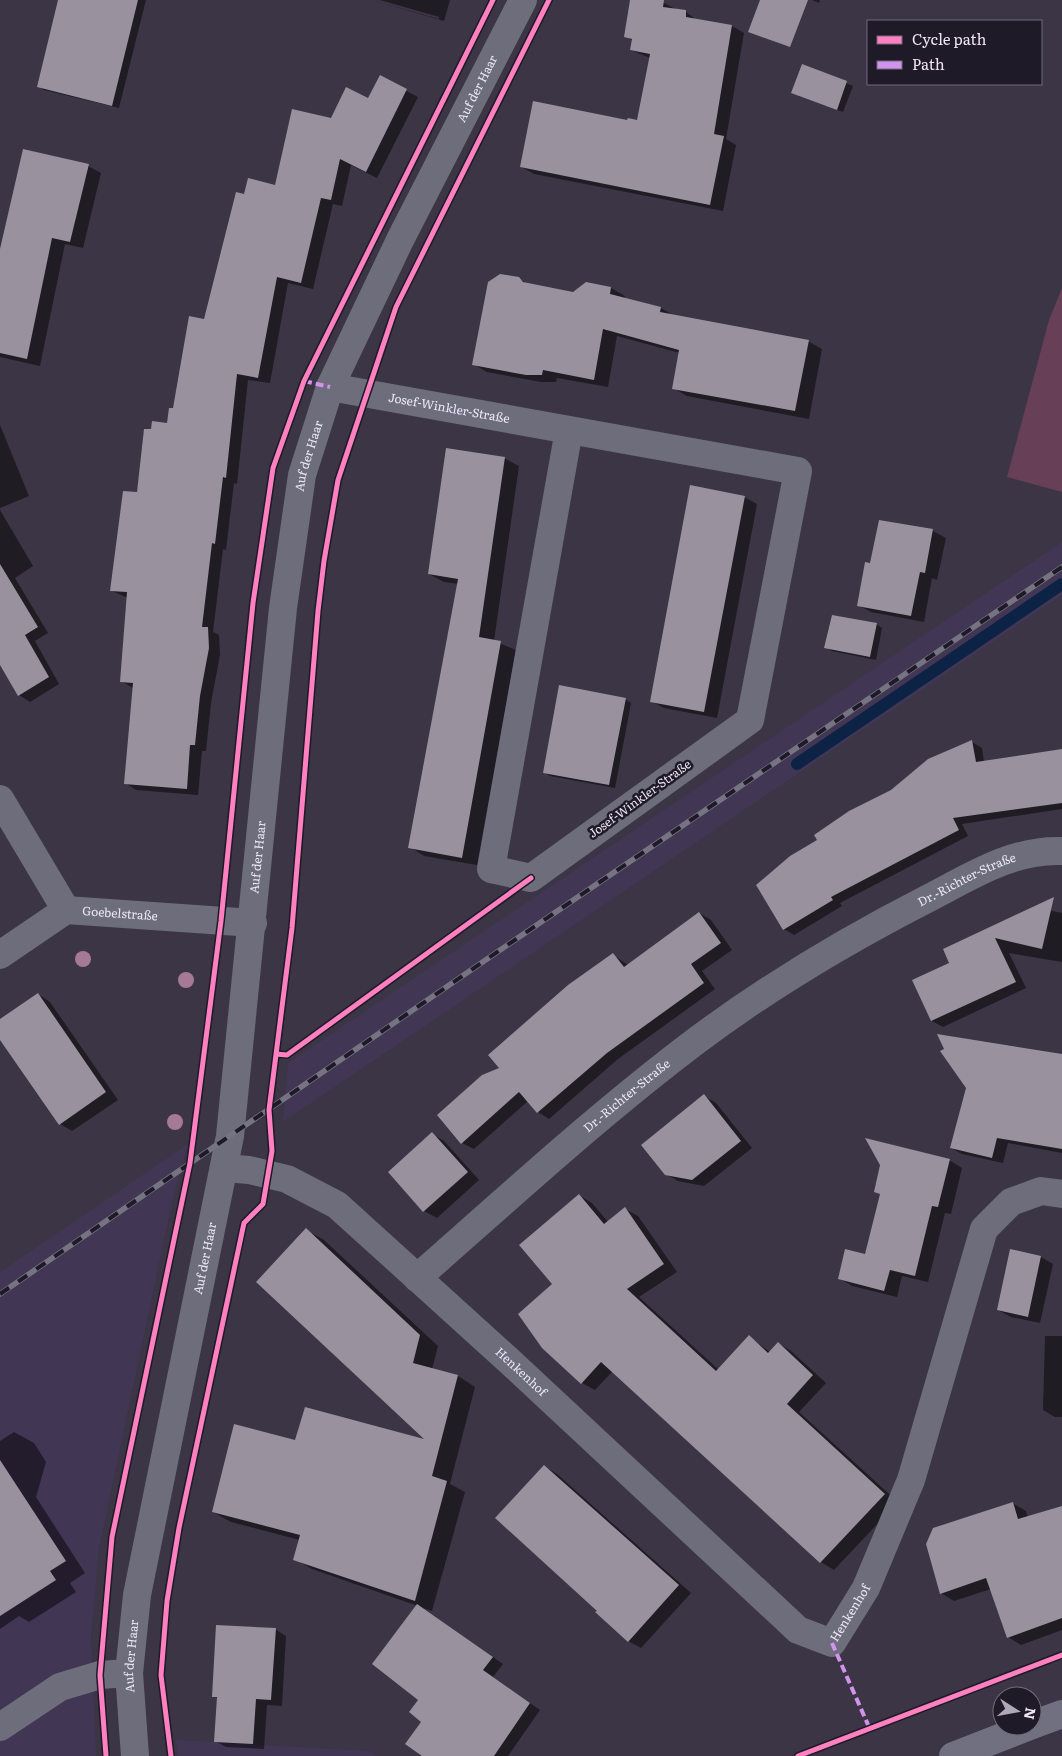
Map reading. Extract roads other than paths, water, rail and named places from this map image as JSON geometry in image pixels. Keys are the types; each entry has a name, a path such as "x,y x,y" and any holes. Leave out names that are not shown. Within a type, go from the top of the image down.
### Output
{"main road":[{"path":"1042,1722 1062,1714"},
{"path":"953,1756 1005,1736"}],"street":[{"name":"Auf der Haar","path":"135,1756 130,1673 137,1595 230,1136 253,923 283,608 302,476 330,387 400,240 523,0"},
{"name":"Josef-Winkler-Straße","path":"330,387 569,430 798,472 750,720 531,878 491,869 569,430"},
{"path":"0,798 66,910"},
{"name":"Dr.-Richter-Straße","path":"417,1278 597,1121 696,1041 809,965 895,916 1000,861 1044,850 1062,851"},
{"name":"Goebelstraße","path":"0,955 66,910 253,923"},
{"path":"225,1168 249,1170 287,1179 337,1205 417,1278"},
{"name":"Henkenhof","path":"417,1278 513,1364 798,1630 832,1643 866,1588 912,1480 984,1229 1011,1202 1041,1191 1062,1194"},
{"path":"0,1727 60,1687 100,1675 130,1673"}],"waterway":[{"path":"797,764 1062,584"}],"railway":[{"path":"0,1294 1062,567"}]}
